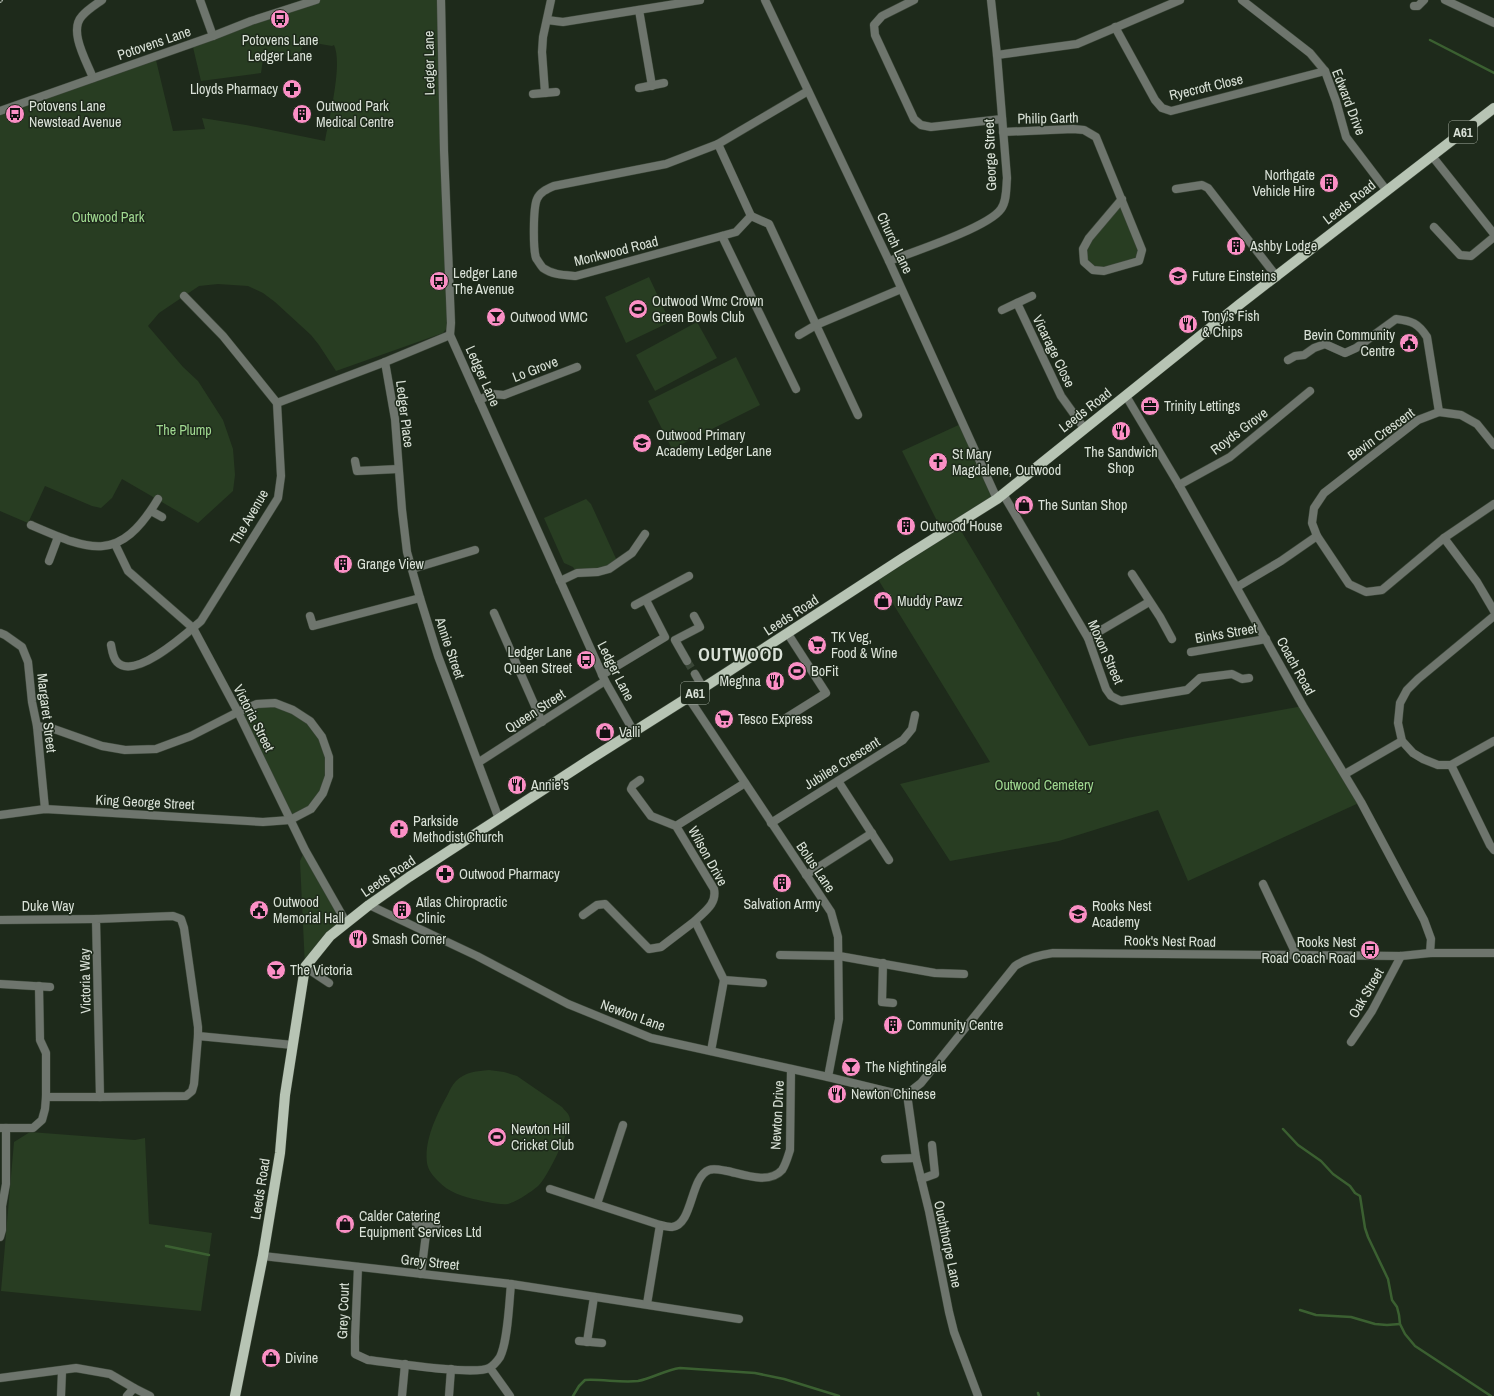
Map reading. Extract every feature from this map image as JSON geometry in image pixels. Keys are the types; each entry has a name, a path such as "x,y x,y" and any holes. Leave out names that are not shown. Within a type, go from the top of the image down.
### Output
{"main road":[{"name":"Leeds Road","path":"235,1396 263,1256 280,1153 285,1096 305,967 325,942 346,922 409,877 588,760 788,634 902,558 1000,496 1240,304 1277,277 1494,108"}],"street":[{"path":"93,78 77,38 77,26 81,16 102,0"},
{"path":"200,0 213,36"},
{"name":"Potovens Lane","path":"0,111 213,36 251,21 315,0"},
{"name":"Ledger Lane","path":"441,0 444,151 451,324 450,335 603,678 634,732"},
{"path":"544,93 542,52 543,37 551,0"},
{"path":"547,20 563,22 700,0"},
{"name":"Church Lane","path":"765,0 1000,496"},
{"path":"914,0 882,16 874,25 874,35 914,118 921,125 931,127 1002,119"},
{"name":"George Street","path":"889,262 975,227 990,219 1002,208 1006,194 1007,178 991,0"},
{"path":"997,55 1077,44 1180,0"},
{"name":"Edward Drive","path":"1242,0 1310,53 1325,71 1336,100 1346,137 1387,191"},
{"path":"1414,6 1418,6 1424,0"},
{"path":"1445,0 1494,23"},
{"path":"639,10 652,86"},
{"name":"Ryecroft Close","path":"1115,27 1155,100 1162,108 1171,111 1325,71"},
{"path":"639,88 664,83"},
{"name":"Monkwood Road","path":"751,216 736,232 576,276 556,275 543,268 536,257 534,236 535,213 537,199 543,191 554,186 666,164 718,144 808,91"},
{"path":"534,94 556,92"},
{"name":"Philip Garth","path":"1003,132 1073,129 1084,130 1096,137 1122,199 1142,250 1139,261 1104,271 1093,270 1084,262 1083,249 1089,238 1122,199"},
{"path":"718,144 751,216 769,224 858,415"},
{"path":"1432,156 1494,235 1471,256 1460,255 1434,227"},
{"path":"1176,190 1202,184 1208,188 1277,277"},
{"path":"722,236 796,389"},
{"path":"799,335 816,325 902,289"},
{"path":"184,296 222,336 277,404 450,335"},
{"name":"Vicarage Close","path":"1002,310 1032,296"},
{"name":"Vicarage Close","path":"1017,303 1061,396 1084,428"},
{"path":"1288,360 1295,356 1304,355 1314,348 1325,344 1345,353 1356,348 1396,319 1411,321 1421,328 1427,337 1439,412"},
{"name":"Ledger Place","path":"385,362 395,419 398,469 406,545 420,598"},
{"name":"Lo Grove","path":"479,400 492,394 504,394 577,366"},
{"name":"Royds Grove","path":"1179,484 1230,457 1310,391"},
{"name":"Coach Road","path":"1126,396 1179,484 1303,706 1345,774 1424,920 1431,939 1430,953"},
{"name":"The Avenue","path":"111,645 114,658 118,664 129,667 148,662 201,621 278,498 281,476 277,404"},
{"name":"Bevin Crescent","path":"1494,445 1477,424 1461,415 1439,412 1418,420 1324,493 1314,508 1312,523 1317,536 1349,584 1366,592 1382,590 1444,538 1494,504"},
{"name":"Ledger Place","path":"355,461 357,471 398,469"},
{"name":"Moxon Street","path":"1000,496 1088,638 1106,689 1111,696 1121,701 1187,690 1200,678 1232,674 1242,679 1249,678"},
{"path":"31,525 58,537 89,546 101,547 116,544 138,528 158,499"},
{"path":"151,511 162,517"},
{"path":"560,581 577,572 598,572 609,569 632,553 645,534"},
{"path":"1237,587 1281,561 1317,536"},
{"path":"49,561 58,537"},
{"path":"1444,538 1477,582 1494,611"},
{"name":"Victoria Street","path":"116,544 128,571 193,628 238,712 290,820 346,922"},
{"path":"412,569 475,550"},
{"path":"1132,574 1160,617 1172,639"},
{"path":"635,605 689,576"},
{"path":"310,616 313,626 420,598"},
{"name":"Annie Street","path":"420,598 438,656 479,762 499,819"},
{"name":"Queen Street","path":"479,762 542,722 603,678 665,637 646,600"},
{"path":"1088,638 1149,602"},
{"path":"494,613 542,722"},
{"path":"687,661 675,640 700,627 694,616"},
{"path":"1494,616 1418,679 1407,690 1400,703 1398,723 1402,741 1413,753 1438,765 1451,765 1494,741"},
{"name":"Margaret Street","path":"0,633 22,647 28,662 32,702 37,726 45,809"},
{"path":"786,718 826,693 788,634"},
{"name":"Binks Street","path":"1190,652 1266,639"},
{"path":"695,674 703,688"},
{"name":"Bolus Lane","path":"688,697 831,912 838,937 840,956 839,1018 828,1077"},
{"path":"37,726 54,729 102,746 125,750 156,749 191,736 257,704 275,703 293,710 310,721 322,738 329,757 329,776 323,793 311,809 290,820"},
{"name":"Jubilee Crescent","path":"771,823 902,740 912,729 914,715"},
{"path":"1345,774 1402,741"},
{"path":"1451,765 1490,845 1494,850"},
{"name":"Wilson Drive","path":"640,780 633,785 631,789 651,816 676,826 714,889 716,897 712,904 695,921"},
{"path":"838,781 889,860"},
{"name":"Wilson Drive","path":"676,826 745,783"},
{"name":"King George Street","path":"0,815 45,809 263,822 290,820"},
{"path":"806,875 872,832"},
{"path":"1263,884 1297,956"},
{"path":"583,915 597,905 605,904 649,949 661,947 695,921 724,980 711,1050"},
{"name":"Newton Lane","path":"369,905 477,956 568,1004 651,1038 828,1077 889,1093 907,1094"},
{"path":"46,1097 186,1096 192,1091 194,1084 198,1036 184,928 181,919 173,916 96,919"},
{"name":"Duke Way","path":"0,920 96,919"},
{"name":"Victoria Way","path":"96,919 100,1097"},
{"name":"Rook's Nest Road","path":"907,1094 921,1083 1015,966 1041,954 1401,956 1430,953 1494,953"},
{"path":"780,956 840,956 935,973 964,974"},
{"name":"Oak Street","path":"1351,1042 1372,1012 1401,956"},
{"path":"883,963 882,1002 893,1003"},
{"path":"305,967 329,983"},
{"path":"724,980 764,983"},
{"path":"0,984 50,987"},
{"path":"0,1238 2,1206 6,1184 3,1128 32,1128 42,1120 45,1109 46,1054 40,1040 39,986"},
{"path":"198,1036 293,1045"},
{"name":"Newton Drive","path":"550,1188 660,1225 674,1227 681,1222 699,1179 703,1173 709,1169 718,1169 763,1178 772,1176 782,1170 790,1150 792,1069"},
{"name":"Ouchthorpe Lane","path":"907,1094 916,1158 954,1332 978,1396"},
{"path":"597,1204 623,1125"},
{"path":"921,1179 935,1174 932,1145"},
{"path":"885,1159 916,1158"},
{"path":"416,1224 437,1227"},
{"path":"647,1304 660,1225"},
{"path":"421,1274 427,1226"},
{"name":"Grey Street","path":"263,1256 511,1284 740,1319"},
{"name":"Grey Court","path":"358,1267 355,1354 368,1360 451,1369 479,1370 490,1368"},
{"path":"510,1396 490,1368 499,1358 504,1344 511,1284"},
{"path":"594,1297 583,1341 602,1343"},
{"path":"402,1396 405,1364"},
{"path":"0,1378 76,1368 110,1374 150,1396"},
{"path":"449,1396 451,1369"},
{"path":"61,1396 62,1371"},
{"path":"127,1396 134,1388"}],"green space":[{"name":"Outwood Park","path":"316,0 441,0 451,323 443,333 336,371 311,335 263,293 248,286 218,284 199,286 159,313 148,326 183,367 198,381 223,420 233,449 235,475 233,491 198,523 122,479 112,498 101,508 92,506 45,486 28,523 0,511 0,111 155,56 173,131 205,129 202,118 246,125 325,141 336,78 337,65 334,45 332,46 303,41 300,58 281,54 263,59 261,73 201,81 192,43"},
{"path":"1122,199 1142,250 1139,261 1104,271 1084,262 1089,238"},
{"name":"Outwood Wmc Crown Green Bowls Club","path":"649,277 670,322 626,343 605,297"},
{"path":"697,322 717,358 655,391 636,355"},
{"path":"736,357 760,405 672,449 648,401"},
{"name":"Outwood Cemetery","path":"963,423 997,499 957,524 1089,746 1303,706 1361,802 1188,881 1158,810 1059,841 950,861 900,784 990,762 876,576 943,533 902,451"},
{"path":"586,499 591,504 618,563 609,569 577,573 573,567 564,563 544,518"},
{"path":"257,704 293,710 322,737 329,776 311,809 290,820 238,712"},
{"path":"305,850 346,922 305,967 300,861"},
{"name":"Newton Hill Cricket Club","path":"489,1070 517,1076 562,1107 570,1118 562,1143 543,1181 529,1193 508,1204 497,1204 472,1199 451,1191 434,1177 427,1163 427,1145 429,1136 453,1084 467,1074"},
{"path":"30,1132 135,1140 145,1138 149,1224 212,1233 201,1311 1,1291 14,1142"}],"waterway":[{"path":"1430,40 1494,73"},
{"path":"1283,1129 1298,1145 1321,1161 1333,1174 1350,1186 1355,1193 1360,1196 1365,1228 1388,1279 1392,1300 1397,1307 1400,1324 1405,1334 1415,1346 1491,1396"},
{"path":"166,1246 209,1255"},
{"path":"1300,1310 1316,1315 1351,1317 1375,1324 1400,1324"},
{"path":"573,1396 585,1380 625,1382 638,1381 669,1370 680,1368 755,1373 784,1379 839,1396"}],"tunnel":[{"path":"687,661 695,674"}],"place":[{"name":"Potovens Lane Ledger Lane","path":"280,19"},
{"name":"Lloyds Pharmacy","path":"292,89"},
{"name":"Potovens Lane Newstead Avenue","path":"15,114"},
{"name":"Outwood Park Medical Centre","path":"302,114"},
{"name":"Northgate Vehicle Hire","path":"1329,183"},
{"name":"Ashby Lodge","path":"1236,246"},
{"name":"Future Einsteins","path":"1178,276"},
{"name":"Ledger Lane The Avenue","path":"439,281"},
{"name":"Outwood Wmc Crown Green Bowls Club","path":"638,309"},
{"name":"Outwood WMC","path":"496,317"},
{"name":"Tony's Fish & Chips","path":"1188,324"},
{"name":"Bevin Community Centre","path":"1409,343"},
{"name":"Trinity Lettings","path":"1150,406"},
{"name":"The Sandwich Shop","path":"1121,431"},
{"name":"Outwood Primary Academy Ledger Lane","path":"642,443"},
{"name":"St Mary Magdalene, Outwood","path":"938,462"},
{"name":"The Suntan Shop","path":"1024,505"},
{"name":"Outwood House","path":"906,526"},
{"name":"Grange View","path":"343,564"},
{"name":"Muddy Pawz","path":"883,601"},
{"name":"TK Veg, Food & Wine","path":"817,645"},
{"name":"Ledger Lane Queen Street","path":"586,660"},
{"name":"BoFit","path":"797,671"},
{"name":"Meghna","path":"775,681"},
{"name":"Tesco Express","path":"724,719"},
{"name":"Valli","path":"605,732"},
{"name":"Annie's","path":"517,785"},
{"name":"Parkside Methodist Church","path":"399,829"},
{"name":"Outwood Pharmacy","path":"445,874"},
{"name":"Salvation Army","path":"782,883"},
{"name":"Outwood Memorial Hall","path":"259,910"},
{"name":"Atlas Chiropractic Clinic","path":"402,910"},
{"name":"Rooks Nest Academy","path":"1078,914"},
{"name":"Smash Corner","path":"358,939"},
{"name":"Rooks Nest Road Coach Road","path":"1370,950"},
{"name":"The Victoria","path":"276,970"},
{"name":"Community Centre","path":"893,1025"},
{"name":"The Nightingale","path":"851,1067"},
{"name":"Newton Chinese","path":"837,1094"},
{"name":"Newton Hill Cricket Club","path":"497,1137"},
{"name":"Calder Catering Equipment Services Ltd","path":"345,1224"},
{"name":"Divine","path":"271,1358"}],"district":[{"name":"OUTWOOD","path":"741,654"}],"park label":[{"name":"The Plump","path":"184,430"}]}
